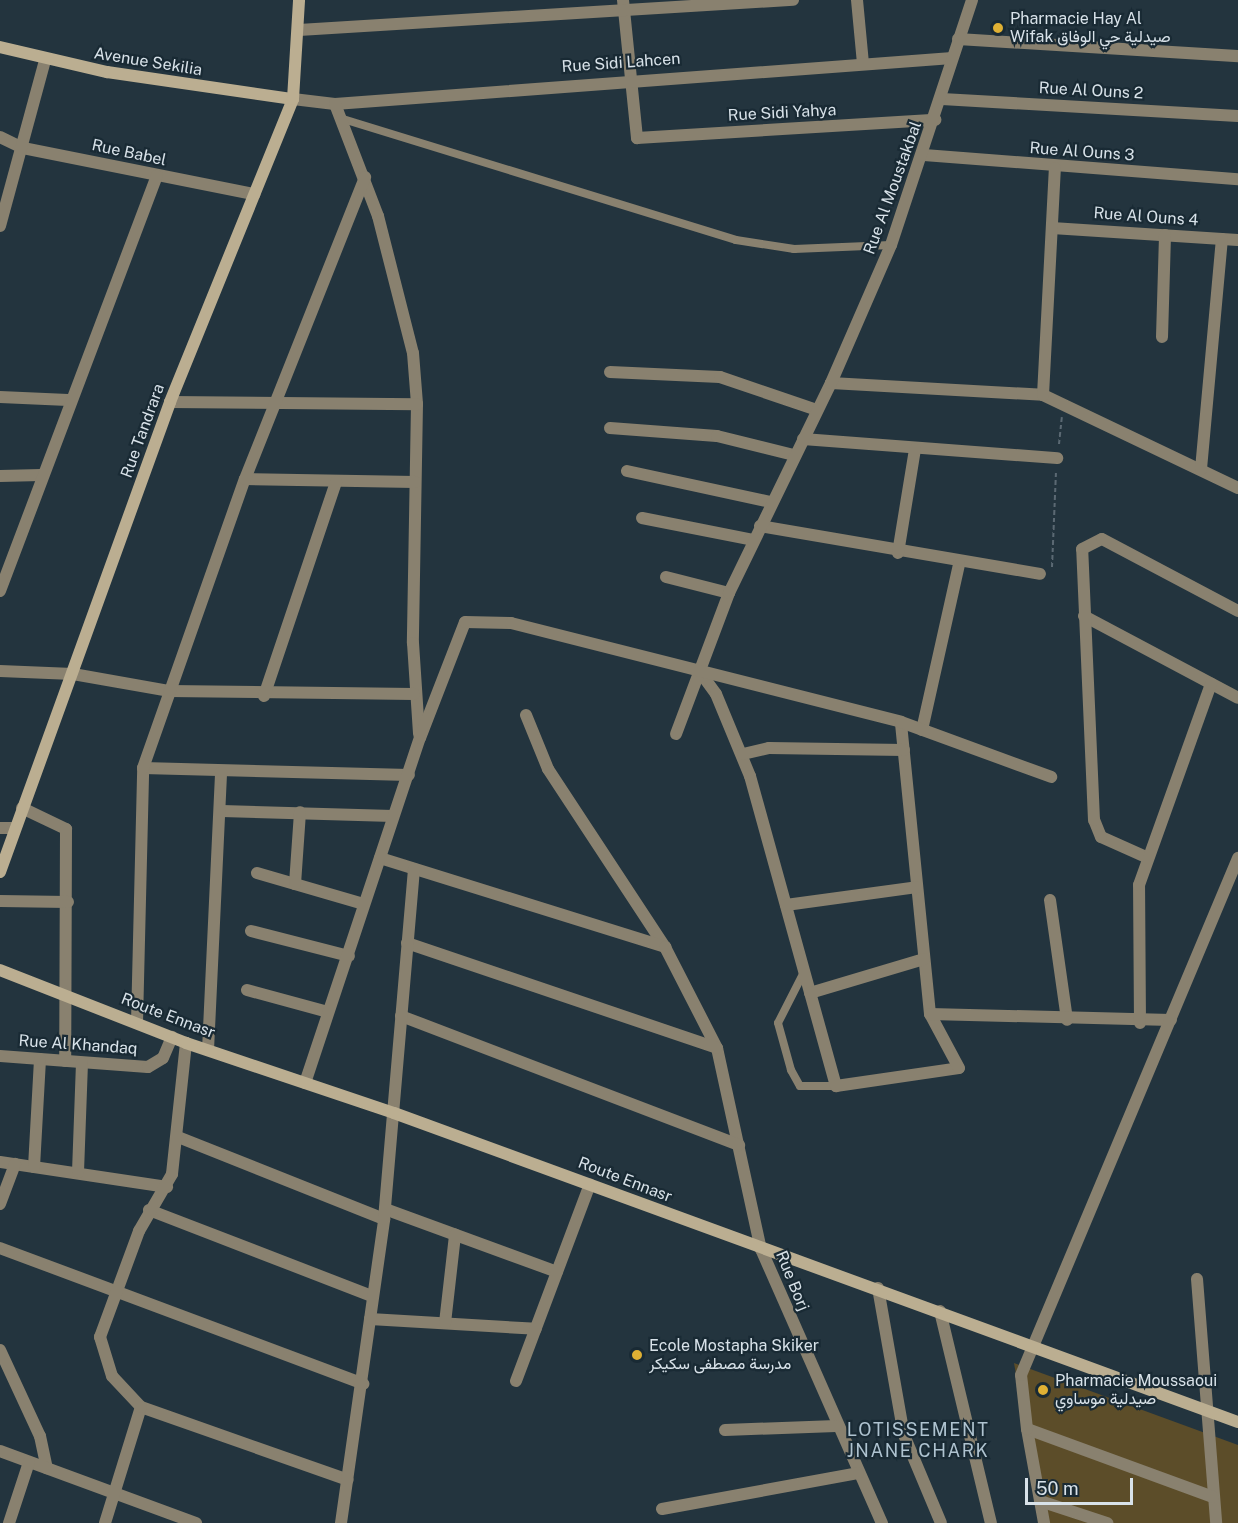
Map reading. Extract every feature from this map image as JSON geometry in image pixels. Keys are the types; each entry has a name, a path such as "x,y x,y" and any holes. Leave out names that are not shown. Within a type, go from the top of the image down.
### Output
{"main road":[{"name":"Rue Tandrara","path":"0,872 14,828 73,674 170,402 293,99 299,30 299,0"},
{"name":"Avenue Sekilia","path":"0,47 45,60 293,99"},
{"name":"Route Ennasr","path":"0,970 67,994 186,1043 394,1113 761,1249 878,1288 1238,1422"}],"street":[{"path":"299,30 623,6 794,0"},
{"path":"857,0 863,63"},
{"name":"Rue Al Moustakbal","path":"676,734 729,593 770,502 831,383 891,244 924,155 952,58 972,0"},
{"path":"623,6 628,78"},
{"path":"958,39 1238,56"},
{"name":"Rue Sidi Lahcen","path":"293,99 335,104 628,78 952,58"},
{"path":"1,218 23,148 45,60"},
{"name":"Rue Sidi Yahya","path":"628,78 634,134 645,138 935,120"},
{"name":"Rue Al Ouns 2","path":"942,99 1238,116"},
{"path":"335,104 365,177 405,315 417,404 414,694 420,738"},
{"name":"Rue Babel","path":"0,137 23,148 254,194"},
{"name":"Rue Al Ouns 3","path":"924,155 1055,168 1238,179"},
{"path":"1043,395 1055,168"},
{"path":"0,591 68,400 157,176"},
{"path":"137,1022 143,768 245,479 365,177"},
{"name":"Rue Al Ouns 4","path":"1052,228 1238,240"},
{"path":"1162,338 1165,235"},
{"path":"1201,469 1222,239"},
{"path":"610,372 720,377 817,410"},
{"path":"831,383 1043,395 1238,488"},
{"path":"0,397 68,400"},
{"path":"170,402 417,404"},
{"path":"610,428 717,436 794,455"},
{"path":"803,439 1057,458"},
{"path":"898,553 915,449"},
{"path":"627,471 770,502"},
{"path":"0,476 41,475"},
{"path":"245,479 415,482"},
{"path":"264,696 336,482"},
{"path":"642,518 753,540"},
{"path":"760,526 959,564 1040,574"},
{"path":"1146,857 1107,841 1096,829 1082,549 1102,539 1238,611"},
{"path":"922,729 959,564"},
{"path":"666,577 729,593"},
{"path":"1084,615 1238,698"},
{"path":"305,1083 349,956 393,816 460,627 475,619 511,623 901,722 1051,777"},
{"path":"0,671 73,674 169,691 264,696 414,694"},
{"path":"700,672 716,694 743,754 836,1086 959,1068 930,1014 901,722"},
{"path":"1140,1023 1139,885 1146,857 1211,684"},
{"name":"Rue Borj","path":"526,715 548,769 665,947 717,1048 761,1249 836,1426 882,1523"},
{"path":"743,754 769,748 904,750"},
{"path":"143,768 221,772 409,775"},
{"path":"208,1050 222,811 221,772"},
{"path":"22,808 66,829 68,902 65,1061"},
{"path":"222,811 393,816"},
{"path":"296,884 300,812"},
{"path":"0,828 14,828"},
{"path":"380,858 665,947"},
{"path":"1044,1523 1027,1430 1021,1375 1030,1344 1172,1020 1237,863"},
{"path":"341,1523 363,1384 372,1296 384,1214 414,869"},
{"path":"257,873 364,904"},
{"path":"786,905 917,887"},
{"path":"1050,900 1067,1020"},
{"path":"0,901 68,902"},
{"path":"251,931 349,956"},
{"path":"407,943 717,1048"},
{"path":"810,993 924,959"},
{"path":"247,990 328,1012"},
{"path":"930,1014 1140,1023 1172,1020"},
{"path":"401,1017 739,1145"},
{"name":"Rue Al Khandaq","path":"0,1056 153,1066 172,1037"},
{"path":"186,1043 178,1137 167,1187 149,1210 114,1292 101,1346 112,1376 141,1407 348,1480"},
{"path":"34,1167 40,1059"},
{"path":"78,1172 82,1063"},
{"path":"178,1137 384,1214 455,1234 557,1272"},
{"path":"0,1162 167,1187"},
{"path":"0,1204 15,1164"},
{"path":"516,1381 590,1184"},
{"path":"149,1210 372,1296"},
{"path":"445,1323 455,1234"},
{"path":"0,1248 363,1384"},
{"path":"1197,1279 1216,1523"},
{"path":"878,1288 904,1435 941,1523"},
{"path":"940,1311 991,1523"},
{"path":"370,1319 536,1329"},
{"path":"0,1350 40,1436 47,1467"},
{"path":"105,1523 141,1407"},
{"path":"725,1430 836,1426"},
{"path":"1027,1430 1213,1497"},
{"path":"0,1451 196,1523"},
{"path":"9,1523 29,1462"},
{"path":"662,1509 858,1473"},
{"path":"1040,1502 1107,1523"}],"lane":[{"path":"343,119 736,240 794,249 891,244"},
{"path":"804,972 778,1023 791,1070 800,1086 836,1086"}],"path":[{"path":"1040,574 1053,560 1057,458 1064,405"}],"shaded area":[{"path":"1014,1363 1238,1445 1238,1523 1042,1523"}],"place":[{"name":"Pharmacie Hay Al Wifak صيدلية حي الوفاق","path":"998,28"},
{"name":"Ecole Mostapha Skiker مدرسة مصطفى سكيكر","path":"637,1355"},
{"name":"Pharmacie Moussaoui صيدلية موساوي","path":"1043,1390"}],"district":[{"name":"LOTISSEMENT JNANE CHARK","path":"918,1441"}]}
